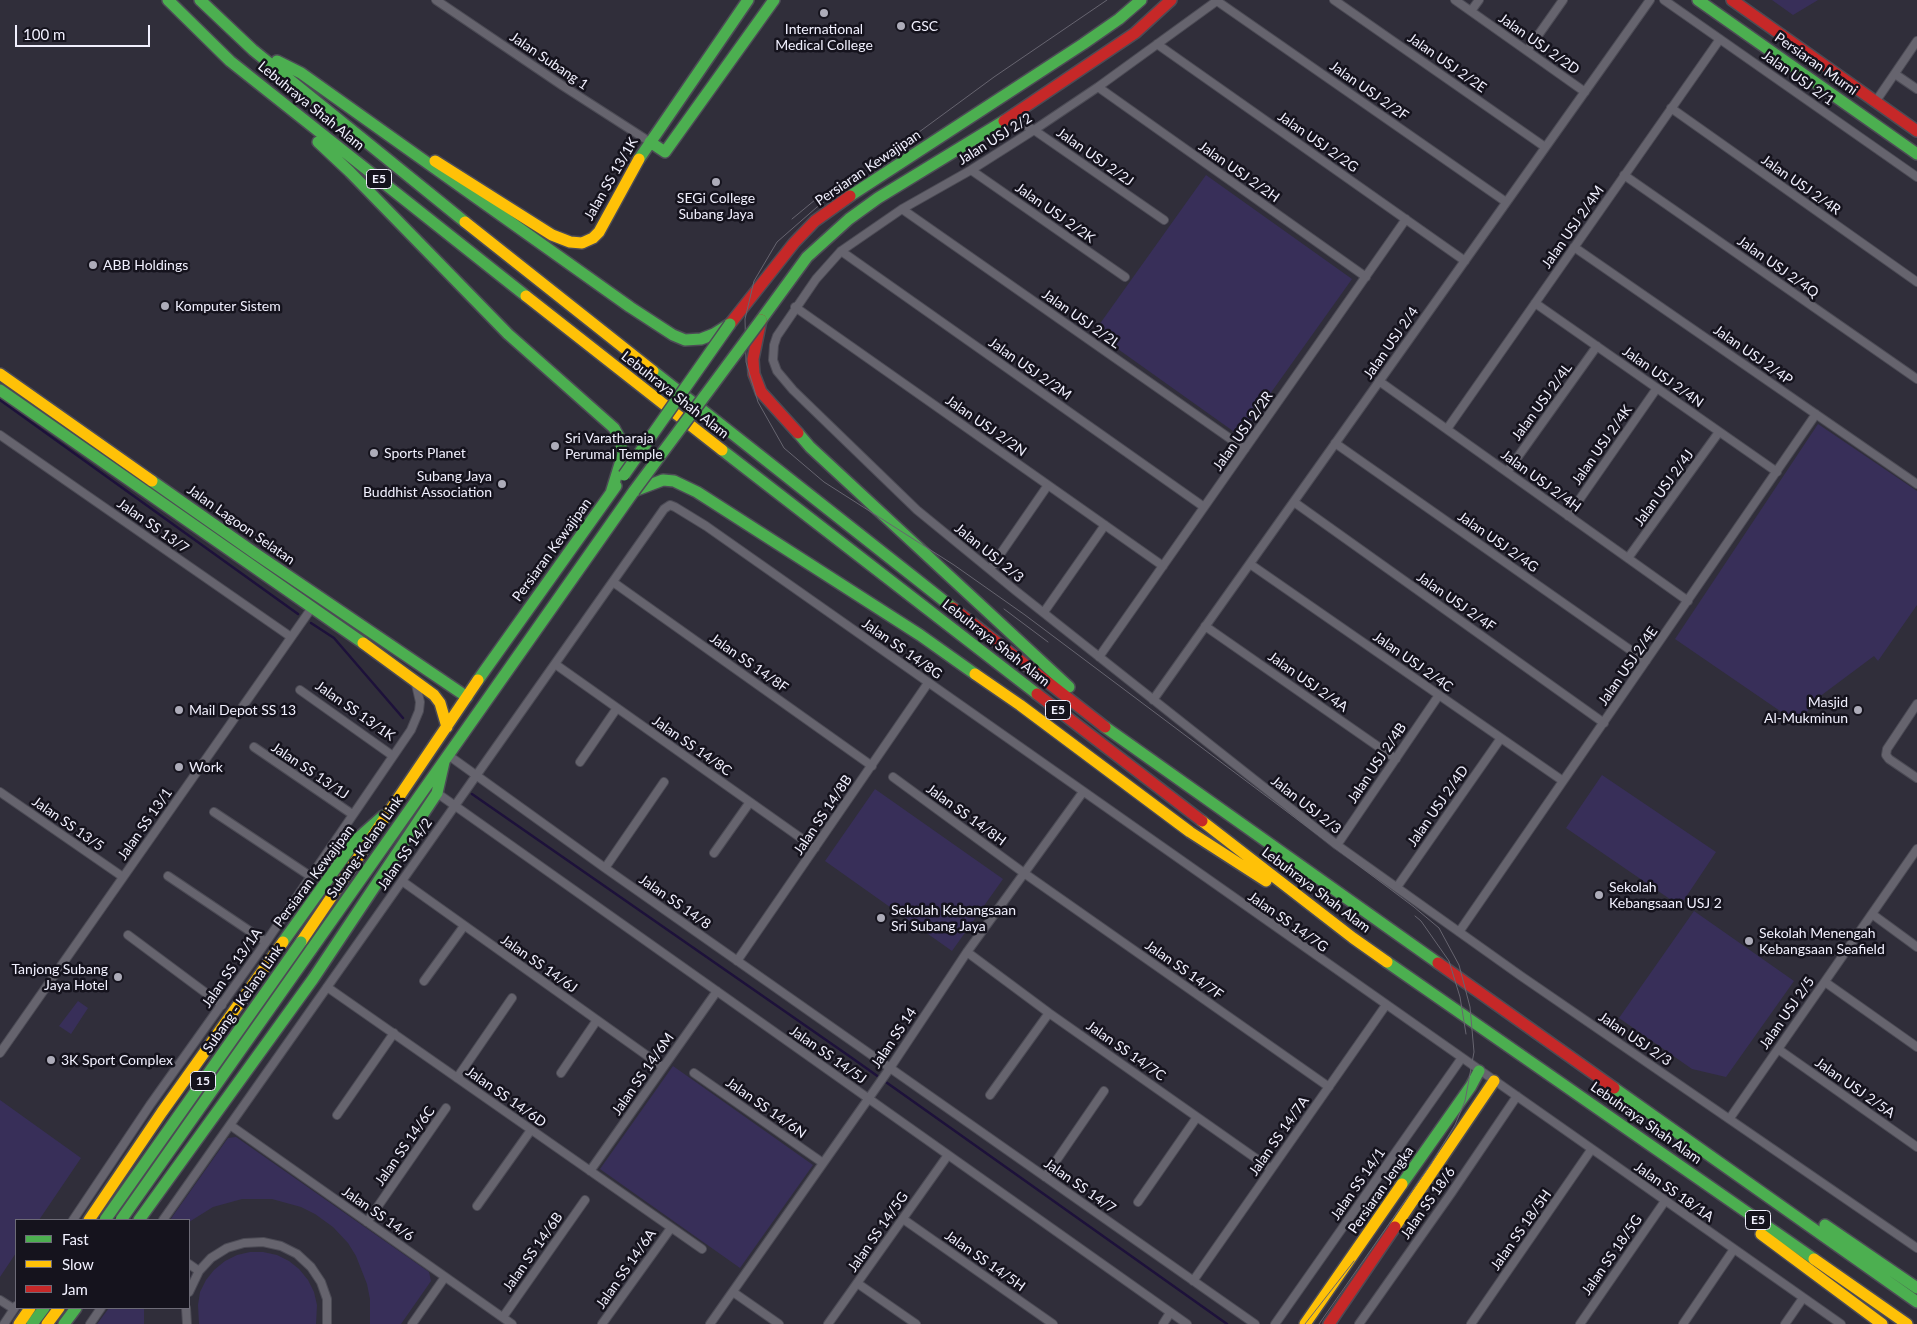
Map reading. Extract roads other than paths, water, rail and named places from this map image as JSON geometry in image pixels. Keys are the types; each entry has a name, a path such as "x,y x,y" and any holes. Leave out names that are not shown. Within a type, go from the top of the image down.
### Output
{"main road":[{"name":"Lebuhraya Shah Alam","path":"168,0 230,60 668,408 1354,938 1907,1324"},
{"name":"Lebuhraya Shah Alam","path":"200,0 254,50 540,282 1115,735 1917,1302"},
{"name":"Jalan SS 13/1K","path":"398,141 441,164 552,235 570,242 582,243 593,238 599,232 618,194 650,142 748,0"},
{"path":"650,142 665,152 774,0"},
{"name":"Persiaran Kewajipan","path":"90,1219 134,1153 356,840 395,805 467,697 730,324 794,243 815,221 868,182 962,124 1083,44 1119,19 1141,0"},
{"path":"140,1219 313,979 437,794 447,758 634,491 807,257 849,219 878,198 1010,117 1110,51 1135,33 1171,0"},
{"name":"Persiaran Murni","path":"1698,0 1917,154"},
{"name":"Persiaran Murni","path":"1732,0 1917,131"},
{"path":"718,41 736,52"},
{"path":"254,50 301,73 673,335 686,340 700,339 714,334 730,324"},
{"path":"230,60 350,172 508,334 614,428 620,439 623,454 611,493"},
{"path":"760,320 753,359 754,374 762,392 810,447 1080,697 1115,735"},
{"name":"Jalan Lagoon Selatan","path":"0,374 246,548 467,697"},
{"name":"Jalan Lagoon Selatan","path":"0,390 415,680 434,695 440,703 447,727"},
{"path":"634,491 663,480 674,481 697,492 920,635 1020,705 1190,832 1354,938"},
{"name":"Subang-Kelana Link","path":"311,950 447,758"},
{"name":"Subang-Kelana Link","path":"301,942 395,805"},
{"name":"Subang - Kelana Link","path":"106,1219 301,942"},
{"name":"Subang - Kelana Link","path":"121,1219 311,950"},
{"name":"Persiaran Jengka","path":"1305,1324 1471,1086 1479,1071"},
{"path":"1329,1324 1494,1081"},
{"path":"1471,1086 1476,1084 1481,1086 1484,1090 1484,1096"},
{"path":"1627,1097 1718,1150 1917,1288"},
{"path":"1609,1116 1805,1268 1882,1324"},
{"path":"134,1153 117,1191 116,1201 122,1211 131,1214 138,1214 146,1209"},
{"path":"19,1324 29,1309"},
{"path":"32,1324 43,1309"},
{"path":"47,1324 58,1309"},
{"path":"64,1324 75,1309"}],"street":[{"name":"Jalan Subang 1","path":"436,0 650,142"},
{"name":"Jalan USJ 2/2","path":"795,307 816,279 841,251 902,209 971,170 1034,130 1098,87 1217,0"},
{"name":"Jalan USJ 2/2F","path":"1217,0 1506,202"},
{"name":"Jalan USJ 2/2E","path":"1334,0 1545,147"},
{"name":"Jalan USJ 2/2D","path":"1455,0 1585,92"},
{"path":"1471,11 1479,0"},
{"path":"1527,51 1563,0"},
{"name":"Jalan USJ 2/4","path":"1153,700 1650,0"},
{"name":"Jalan USJ 2/1","path":"1664,0 1917,177"},
{"name":"Jalan USJ 2/4M","path":"1447,429 1720,39"},
{"path":"1876,101 1917,41"},
{"name":"Jalan USJ 2/2G","path":"1157,44 1465,261"},
{"path":"1895,74 1917,89"},
{"name":"Jalan USJ 2/2H","path":"1098,87 1366,277"},
{"name":"Jalan USJ 2/4R","path":"1671,108 1917,282"},
{"name":"Jalan USJ 2/2J","path":"1010,117 1034,130 1164,220"},
{"name":"Jalan USJ 2/2K","path":"971,170 1125,277"},
{"name":"Jalan USJ 2/4Q","path":"1624,175 1917,380"},
{"name":"Jalan USJ 2/2L","path":"902,209 1245,449"},
{"name":"Jalan USJ 2/2R","path":"1100,657 1406,219"},
{"name":"Jalan USJ 2/4P","path":"1574,247 1917,484"},
{"name":"Jalan USJ 2/2M","path":"841,251 1204,507"},
{"name":"Jalan USJ 2/4N","path":"1535,303 1777,472"},
{"name":"Jalan USJ 2/2N","path":"795,307 1163,566"},
{"name":"Jalan USJ 2/3","path":"795,307 777,336 774,345 773,360 777,371 792,390 917,510 1337,845 1582,1018 1917,1248"},
{"name":"Jalan USJ 2/4L","path":"1507,472 1597,346"},
{"name":"Jalan USJ 2/4H","path":"1380,381 1688,601"},
{"name":"Jalan USJ 2/4K","path":"1568,516 1657,388"},
{"name":"Jalan USJ 2/4E","path":"1459,932 1816,414"},
{"name":"Jalan USJ 2/4J","path":"1628,558 1719,432"},
{"name":"Jalan SS 13/7","path":"0,434 291,637"},
{"name":"Jalan USJ 2/4G","path":"1335,443 1646,661"},
{"path":"990,570 1048,485"},
{"name":"Jalan USJ 2/4F","path":"1294,502 1604,723"},
{"name":"Jalan SS 14/8G","path":"670,505 676,506 706,526 1083,792"},
{"name":"Jalan SS 14/2","path":"164,1219 664,509 670,505"},
{"path":"1044,612 1105,525"},
{"name":"Jalan USJ 2/4C","path":"1250,564 1563,782"},
{"name":"Jalan SS 14/8F","path":"613,582 872,766"},
{"name":"Jalan SS 13/1","path":"0,1053 311,609"},
{"name":"Jalan USJ 2/4A","path":"1206,626 1396,759"},
{"name":"Jalan SS 14/8C","path":"555,664 815,848"},
{"name":"Jalan SS 13/1A","path":"74,1219 150,1104 266,942 411,730 419,711 420,702 415,680"},
{"name":"Jalan SS 14/8B","path":"737,961 928,683"},
{"name":"Jalan SS 13/1K","path":"300,690 393,756"},
{"name":"Jalan USJ 2/4B","path":"1337,845 1438,695"},
{"path":"1917,704 1887,749 1886,755 1917,778"},
{"path":"580,762 617,708"},
{"name":"Jalan USJ 2/4D","path":"1396,887 1501,738"},
{"name":"Jalan SS 13/1J","path":"254,747 352,814"},
{"name":"Jalan SS 14/8","path":"447,758 476,776 890,1068"},
{"name":"Jalan SS 14/8H","path":"893,777 1024,873"},
{"path":"605,868 664,782"},
{"name":"Jalan SS 13/5","path":"0,792 123,877"},
{"name":"Jalan SS 14","path":"710,1324 882,1080 968,952 1083,792"},
{"name":"Jalan SS 14/7G","path":"1083,792 1479,1071"},
{"name":"Jalan SS 14/5J","path":"437,794 1186,1324"},
{"path":"714,853 750,802"},
{"path":"214,812 310,876 356,840"},
{"name":"Jalan USJ 2/5","path":"1730,1118 1917,850"},
{"name":"Jalan SS 14/7F","path":"1024,873 1328,1087"},
{"path":"168,876 266,942"},
{"name":"Jalan SS 14/6J","path":"402,882 663,1068"},
{"path":"1872,914 1917,947"},
{"path":"424,981 464,926"},
{"path":"128,935 222,1005"},
{"name":"Jalan SS 14/7C","path":"968,952 1049,1012 1271,1169"},
{"path":"1824,982 1917,1047"},
{"name":"Jalan SS 14/6D","path":"327,987 702,1249"},
{"name":"Jalan SS 14/6M","path":"590,1171 717,991"},
{"path":"457,1078 512,998"},
{"name":"Jalan SS 14/7A","path":"1193,1281 1386,1005"},
{"path":"990,1095 1049,1012"},
{"path":"562,1073 597,1020"},
{"path":"337,1114 394,1033"},
{"name":"Jalan USJ 2/5A","path":"1778,1049 1917,1148"},
{"name":"Jalan SS 14/1","path":"1274,1324 1461,1058"},
{"name":"Jalan SS 14/7","path":"890,1068 1255,1324"},
{"path":"1479,1071 1494,1081"},
{"name":"Jalan SS 14/6N","path":"694,1073 823,1163"},
{"name":"Jalan SS 18/1A","path":"1494,1081 1840,1324"},
{"path":"1045,1177 1104,1091"},
{"name":"Jalan SS 18/6","path":"1359,1324 1452,1192 1516,1096"},
{"name":"Jalan SS 14/6C","path":"367,1222 446,1108"},
{"path":"1138,1202 1197,1117"},
{"name":"Jalan SS 14/6","path":"230,1125 512,1324"},
{"path":"477,1206 531,1130"},
{"name":"Jalan SS 18/5H","path":"1471,1324 1591,1150"},
{"name":"Jalan SS 14/5G","path":"828,1324 948,1155"},
{"name":"Jalan SS 14/6B","path":"503,1318 585,1200"},
{"name":"Jalan SS 18/5G","path":"1580,1324 1665,1201"},
{"name":"Jalan SS 14/5H","path":"903,1219 1053,1324"},
{"name":"Jalan SS 14/6A","path":"602,1324 671,1228"},
{"path":"190,1290 199,1271 211,1258 227,1248 244,1243 263,1242 281,1246 304,1260 321,1282 327,1299 327,1324"},
{"path":"1683,1324 1734,1249"},
{"path":"190,1265 199,1271"},
{"path":"412,1324 445,1277"},
{"path":"857,1283 916,1324"},
{"path":"733,1292 779,1324"},
{"path":"1785,1324 1803,1298"},
{"path":"0,1300 15,1308 4,1324"},
{"path":"90,1324 100,1309"},
{"path":"186,1309 187,1324"},
{"path":"1163,1324 1170,1313"}],"waterway":[{"path":"0,400 298,614"},
{"path":"311,623 334,638 403,718"},
{"path":"472,794 852,1058 1227,1324"}],"tram line":[{"path":"1107,0 994,77 817,207 777,242 754,281 745,319 746,362 758,402 784,448 824,482 954,565 1025,615 1414,907 1439,928 1459,965 1470,1007 1474,1052 1465,1101 1455,1125 1431,1164 1319,1324"},
{"path":"792,219 821,195"},
{"path":"1004,609 1048,642"},
{"path":"1415,916 1421,921 1449,961 1460,997 1466,1034"},
{"path":"1305,1324 1354,1261"}],"place":[{"name":"International Medical College","path":"824,13"},
{"name":"GSC","path":"901,26"},
{"name":"SEGi College Subang Jaya","path":"716,182"},
{"name":"ABB Holdings","path":"93,265"},
{"name":"Komputer Sistem","path":"165,306"},
{"name":"Sri Varatharaja Perumal Temple","path":"555,446"},
{"name":"Sports Planet","path":"374,453"},
{"name":"Subang Jaya Buddhist Association","path":"502,484"},
{"name":"Mail Depot SS 13","path":"179,710"},
{"name":"Masjid Al-Mukminun","path":"1858,710"},
{"name":"Work","path":"179,767"},
{"name":"Sekolah Kebangsaan USJ 2","path":"1599,895"},
{"name":"Sekolah Kebangsaan Sri Subang Jaya","path":"881,918"},
{"name":"Sekolah Menengah Kebangsaan Seafield","path":"1749,941"},
{"name":"Tanjong Subang Jaya Hotel","path":"118,977"},
{"name":"3K Sport Complex","path":"51,1060"}]}
